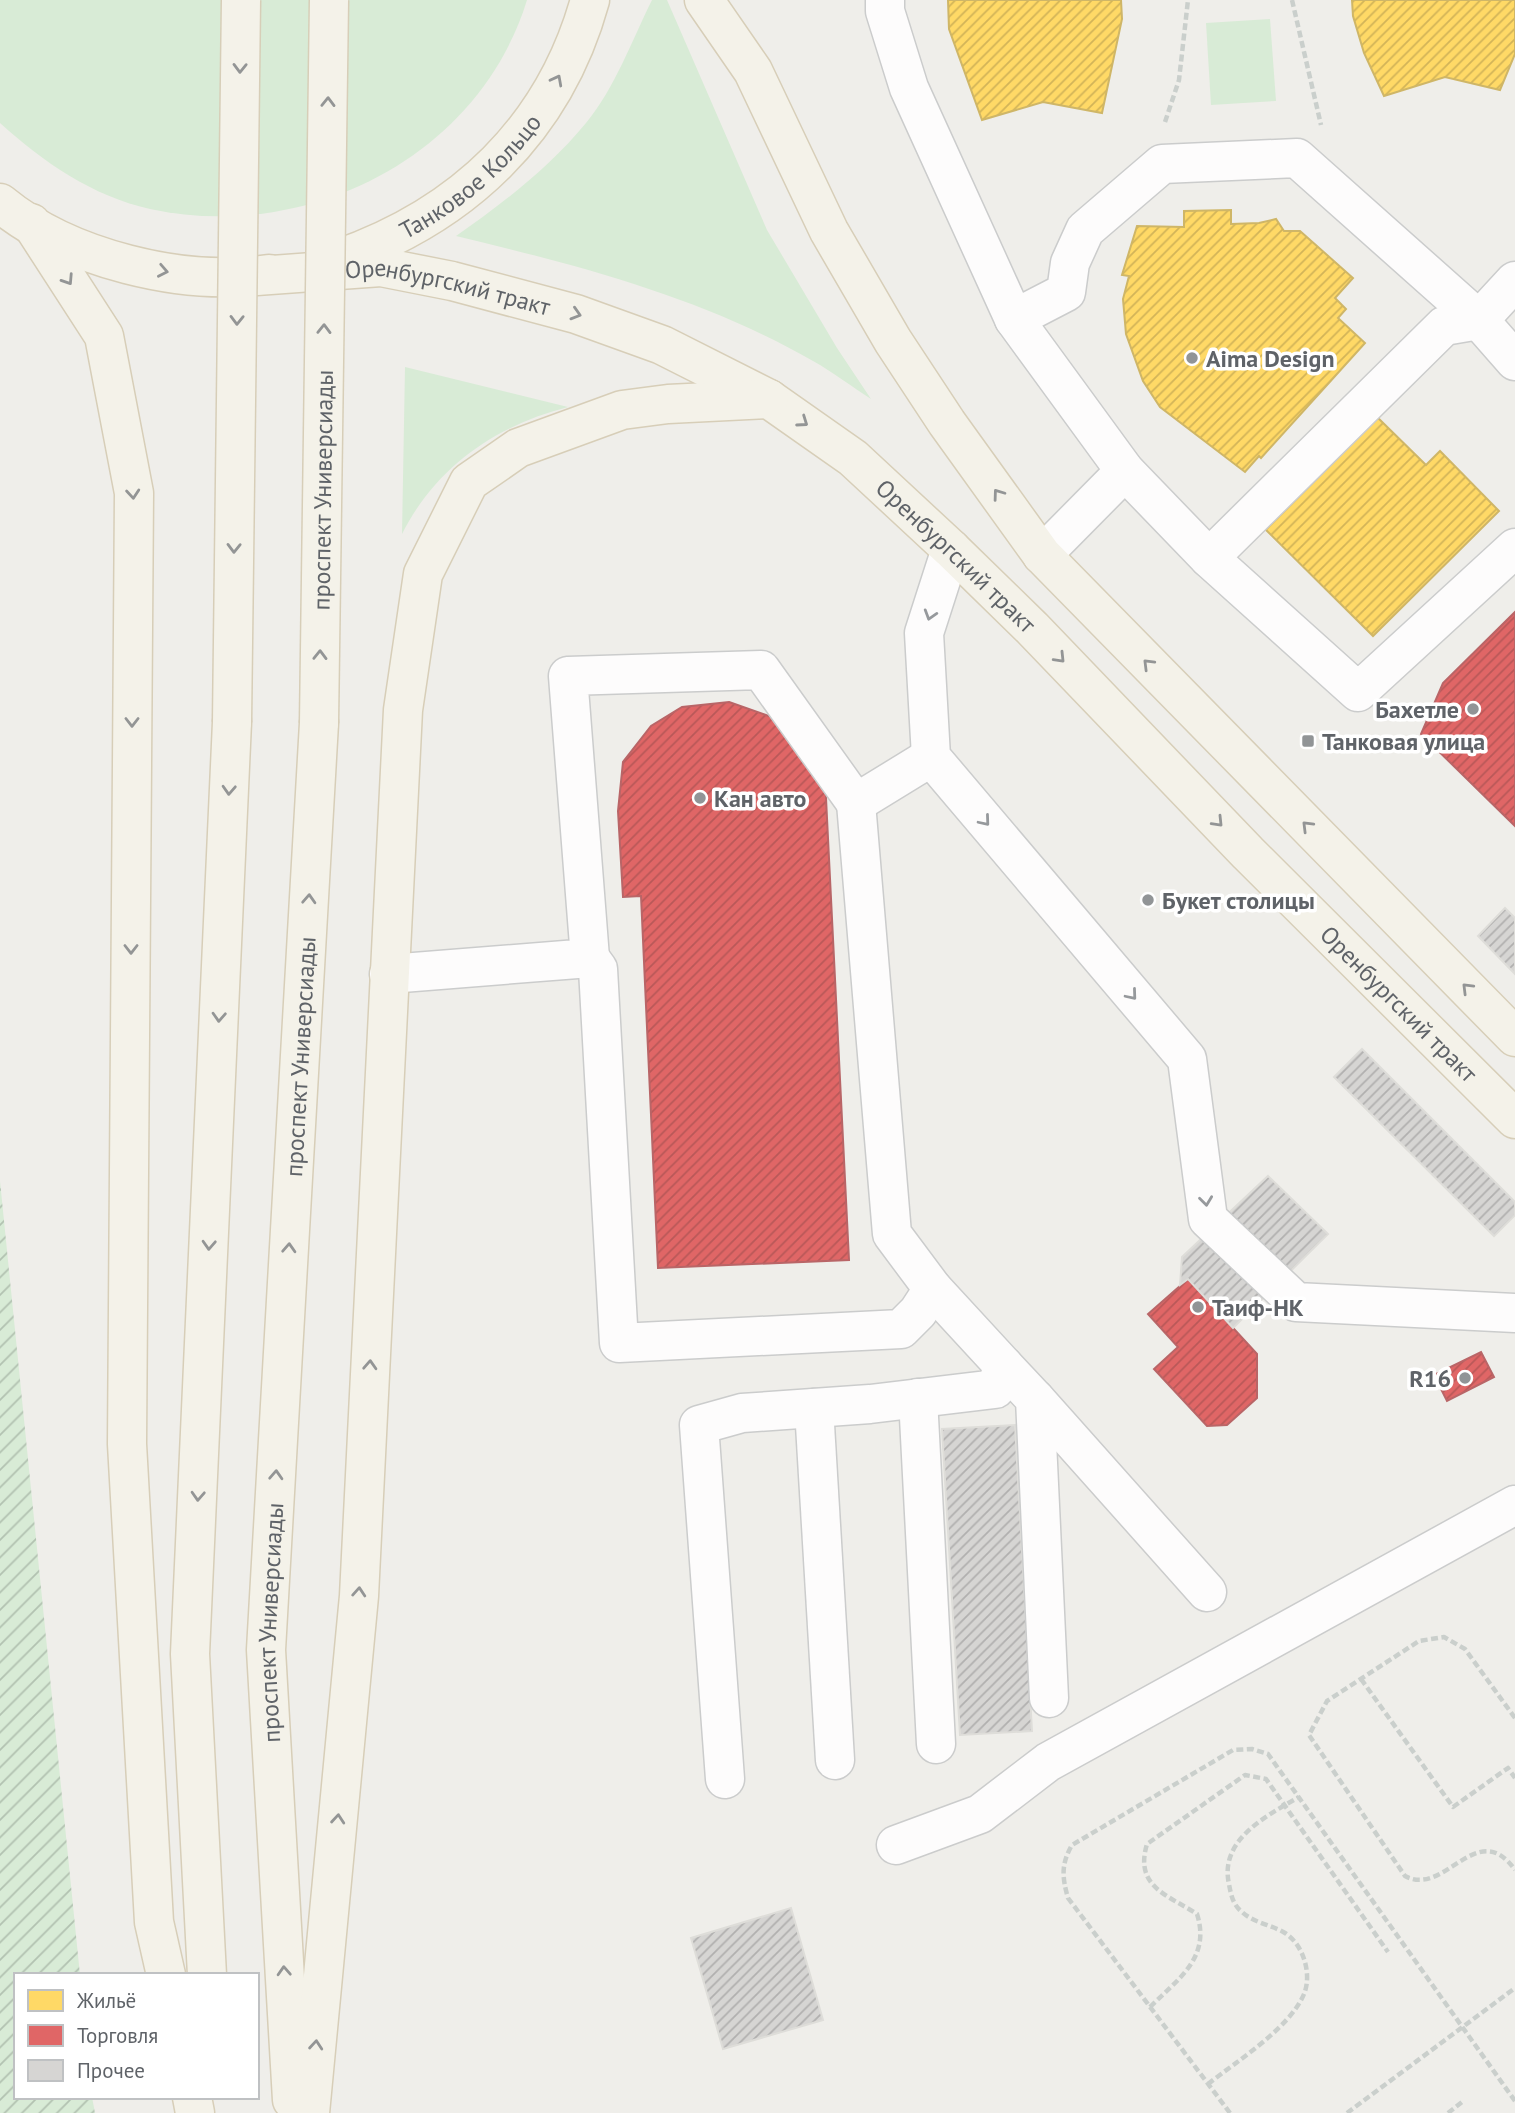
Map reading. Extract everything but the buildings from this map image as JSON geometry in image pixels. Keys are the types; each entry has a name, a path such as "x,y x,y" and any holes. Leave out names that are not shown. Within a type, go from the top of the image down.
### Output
{"main road":[{"path":"207,1973 190,1654 232,722 240,0"},
{"name":"проспект Универсиады","path":"292,2113 266,1650 319,723 329,0"},
{"name":"Танковое Кольцо","path":"10,213 61,240 120,262 182,275 244,277 316,266 384,243 437,214 484,176 525,131 551,91 582,26 590,0"},
{"path":"704,0 753,71 829,231 893,341 947,423 1042,555 1515,1037"},
{"path":"10,213 104,336 134,493 127,1444 154,1922 166,1973"},
{"name":"Оренбургский тракт","path":"244,277 381,267 452,281 576,314 662,345 769,399 853,458 951,550 1515,1119"},
{"path":"310,2113 359,1596 403,710 423,574 469,482 518,448 622,410 668,404 769,399"}],"street":[{"path":"885,0 885,11 909,88 1014,319 1125,471 1209,558 1358,692 1515,548"},
{"path":"1014,319 1066,292 1070,263 1085,230 1162,164 1297,158 1479,320 1515,361"},
{"path":"1209,558 1444,326 1479,320 1515,281"},
{"path":"1042,555 1125,471"},
{"path":"951,550 925,633 931,757 1187,1059 1208,1219 1296,1302 1515,1313"},
{"path":"933,1289 918,1312 901,1329 620,1343 598,969 590,958 568,676 761,670 856,803 892,1234 933,1289 1207,1592"},
{"path":"856,803 931,757"},
{"path":"389,974 590,958"},
{"path":"725,1779 699,1425 743,1413 995,1389 1004,1366"},
{"path":"918,1398 936,1744"},
{"path":"1035,1399 1049,1698"},
{"path":"814,1408 835,1760"},
{"path":"896,1845 980,1814 1048,1762 1515,1506"}],"path":[{"path":"1162,164 1160,134 1179,80 1188,0"},
{"path":"1292,0 1323,134 1302,162"},
{"path":"1515,1718 1465,1649 1444,1637 1419,1641 1327,1701 1309,1735 1405,1876 1415,1881 1432,1879 1461,1859 1489,1850 1506,1857 1515,1870"},
{"path":"1361,1679 1453,1807 1508,1768 1515,1778"},
{"path":"1230,2113 1068,1898 1063,1878 1063,1861 1072,1845 1233,1750 1252,1749 1268,1754 1515,2101"},
{"path":"1150,2007 1190,1966 1200,1948 1202,1931 1198,1914 1158,1891 1148,1880 1143,1861 1147,1844 1245,1775 1266,1779 1388,1952"},
{"path":"1208,2084 1293,2015 1305,1993 1309,1970 1299,1949 1287,1934 1243,1913 1233,1901 1226,1872 1228,1855 1242,1837 1299,1797"},
{"path":"1347,2113 1464,2029 1515,1988"},
{"path":"1448,2113 1462,2102"}],"green space":[{"path":"0,0 527,0 503,55 470,104 428,144 379,176 325,199 268,213 209,216 150,209 108,196 51,164 0,123"},
{"path":"652,0 667,0 767,230 837,348 871,399 820,365 771,339 684,301 594,272 456,236 525,184 557,155 586,123 614,79"},
{"path":"1270,19 1276,101 1211,105 1206,23"},
{"path":"405,367 568,407 517,425 471,452 432,488 402,534"},
{"path":"0,1181 80,1973 14,1973 14,2099 92,2099 95,2113 0,2113"}],"place":[{"name":"Aima Design","path":"1192,358"},
{"name":"Бахетле","path":"1473,709"},
{"name":"Танковая улица","path":"1308,741"},
{"name":"Кан авто","path":"700,798"},
{"name":"Букет столицы","path":"1148,900"},
{"name":"Таиф-НК","path":"1198,1307"},
{"name":"R16","path":"1465,1378"}]}
